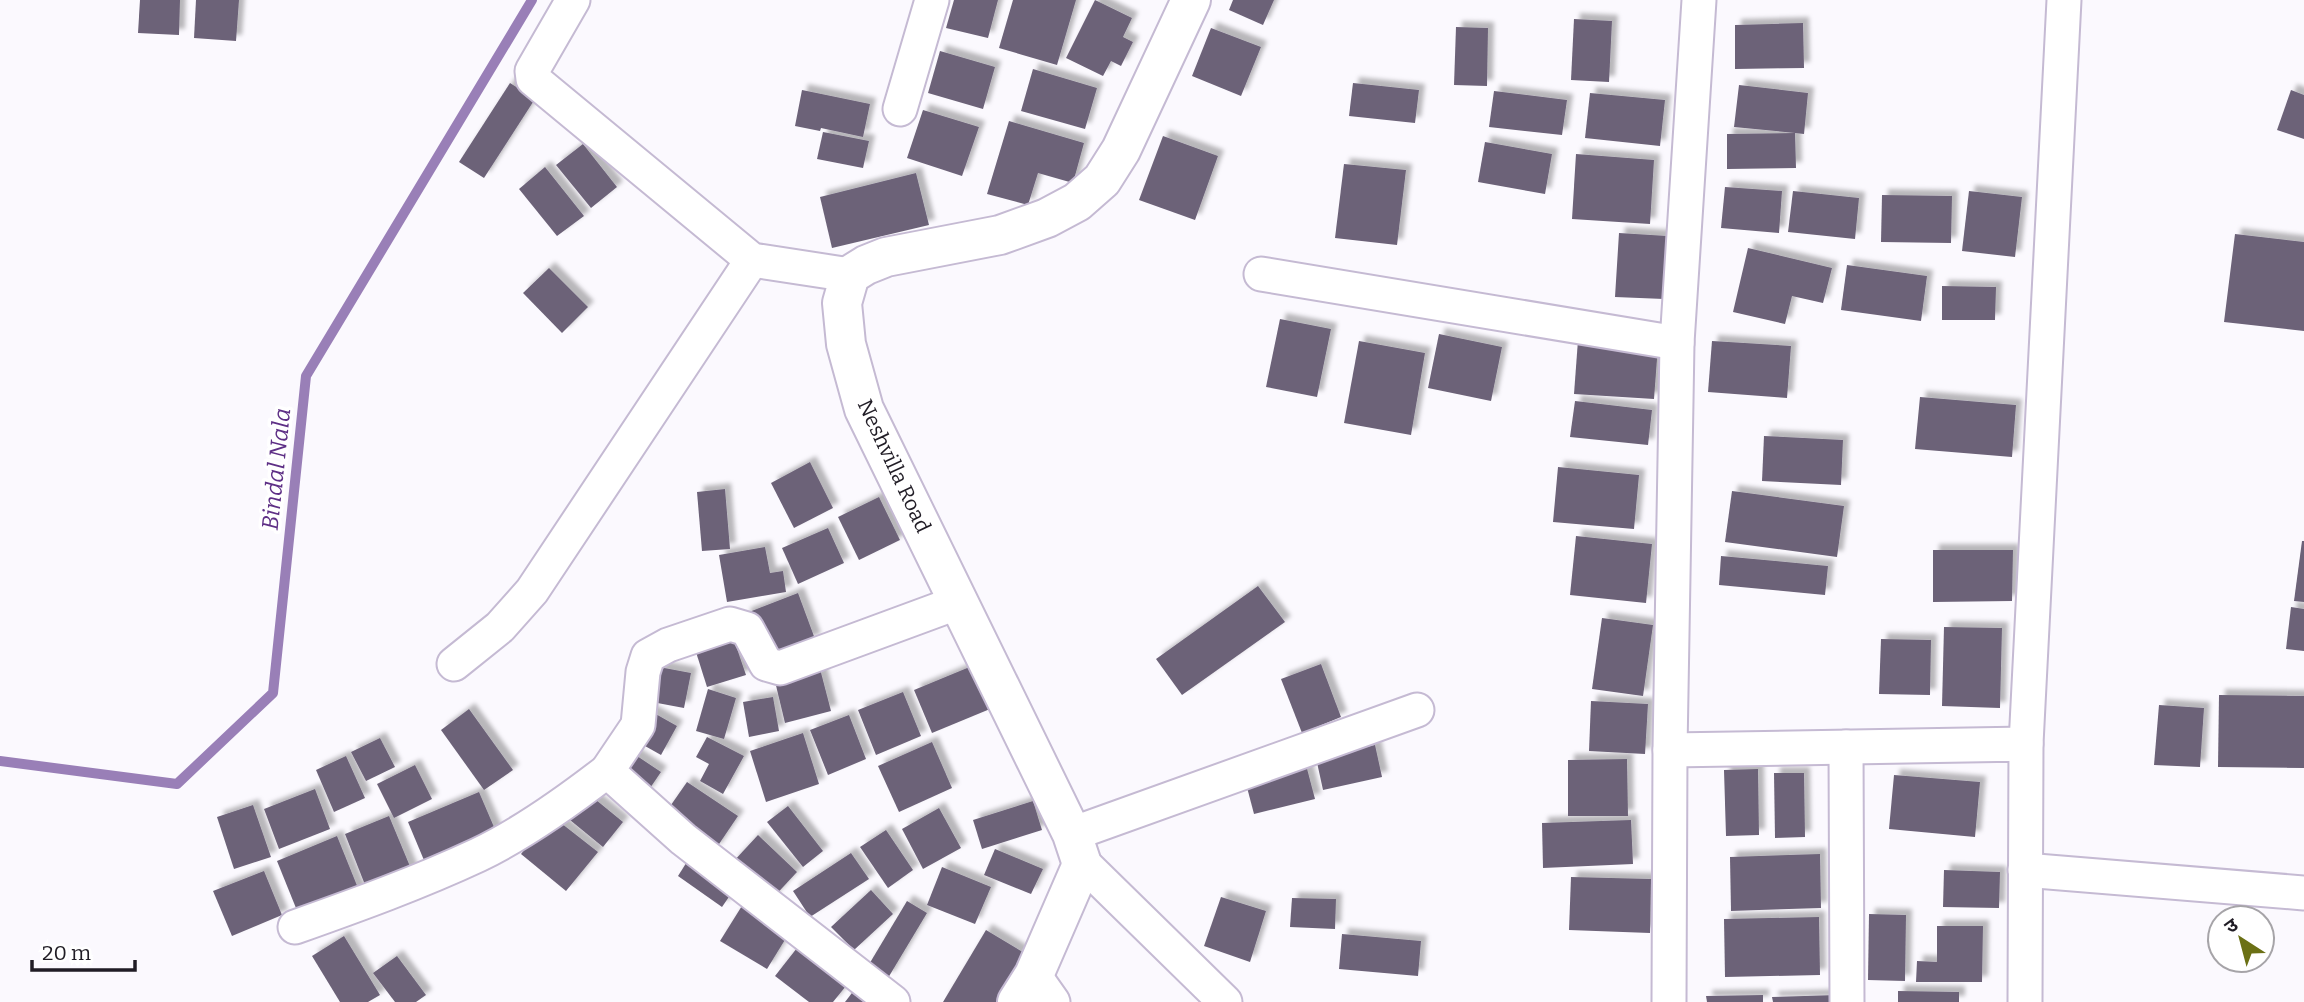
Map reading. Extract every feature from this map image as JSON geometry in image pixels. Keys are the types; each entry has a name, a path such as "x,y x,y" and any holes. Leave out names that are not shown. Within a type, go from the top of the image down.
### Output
{"street":[{"path":"573,0 532,71 533,79 752,260 850,275 886,257 1000,235 1047,218 1077,202 1102,180 1121,150 1191,0"},
{"path":"900,109 932,0"},
{"path":"1669,1002 1670,750 1678,343 1699,0"},
{"path":"2025,1002 2026,744 2064,0"},
{"path":"454,664 500,627 531,591 752,260"},
{"path":"1261,274 1678,343"},
{"name":"Neshvilla Road","path":"850,275 842,303 846,344 864,409 1077,847"},
{"path":"295,927 378,898 480,854 567,802 607,771 638,725 643,672 648,656 668,645 730,624 747,629 765,664 780,667 959,603"},
{"path":"1077,847 1417,710"},
{"path":"1670,750 2026,744"},
{"path":"1846,747 1847,1002"},
{"path":"607,771 683,839 893,1002"},
{"path":"1035,993 1080,869 1077,847"},
{"path":"1077,847 1226,1002"},
{"path":"2025,870 2304,893"}],"building":[{"path":"140,0 180,0 179,35 138,33"},
{"path":"196,0 239,0 236,41 194,38"},
{"path":"954,0 998,0 988,38 946,28"},
{"path":"1013,0 1076,0 1057,65 999,48"},
{"path":"1095,0 1132,18 1123,37 1133,42 1121,66 1111,61 1103,76 1066,58"},
{"path":"1233,0 1274,0 1263,25 1229,10"},
{"path":"1574,19 1612,21 1609,82 1571,80"},
{"path":"1803,23 1804,68 1735,69 1735,25"},
{"path":"1456,27 1488,28 1487,86 1454,85"},
{"path":"1211,28 1261,47 1241,96 1192,76"},
{"path":"940,51 995,67 983,109 928,93"},
{"path":"1033,69 1097,88 1085,129 1021,111"},
{"path":"510,83 535,99 484,178 459,162"},
{"path":"1353,83 1419,90 1415,123 1349,116"},
{"path":"1739,85 1808,93 1804,134 1734,127"},
{"path":"802,90 870,104 863,137 821,128 820,131 795,126"},
{"path":"2291,90 2304,95 2304,139 2277,130"},
{"path":"1494,91 1567,100 1562,135 1489,127"},
{"path":"1590,93 1665,100 1660,146 1585,138"},
{"path":"923,110 979,127 962,176 907,158"},
{"path":"1009,121 1084,143 1073,183 1038,173 1028,205 987,194"},
{"path":"823,132 869,141 863,168 817,159"},
{"path":"1795,133 1796,168 1727,169 1727,134"},
{"path":"1163,136 1218,156 1195,220 1139,200"},
{"path":"1485,142 1552,154 1545,194 1478,182"},
{"path":"583,144 617,187 591,208 556,165"},
{"path":"1576,154 1654,160 1650,224 1572,219"},
{"path":"1344,164 1406,170 1397,245 1335,238"},
{"path":"545,167 584,216 557,236 519,189"},
{"path":"916,173 929,225 832,248 820,197"},
{"path":"1725,187 1782,191 1779,233 1721,228"},
{"path":"1793,191 1859,198 1855,239 1788,232"},
{"path":"1969,191 2022,197 2015,257 1962,251"},
{"path":"1882,195 1952,196 1951,243 1881,242"},
{"path":"1619,233 1667,236 1664,299 1615,297"},
{"path":"2235,234 2304,242 2304,331 2224,322"},
{"path":"1748,248 1832,268 1823,303 1792,296 1785,324 1733,312"},
{"path":"1847,265 1927,276 1921,321 1841,310"},
{"path":"549,268 588,307 562,333 523,293"},
{"path":"1942,286 1996,287 1995,320 1942,320"},
{"path":"1280,319 1331,329 1317,397 1266,387"},
{"path":"1439,334 1502,347 1491,401 1428,388"},
{"path":"1578,340 1658,346 1654,399 1574,394"},
{"path":"1359,341 1425,353 1411,435 1344,423"},
{"path":"1712,341 1791,346 1787,398 1708,392"},
{"path":"1920,397 2016,405 2012,457 1915,449"},
{"path":"1575,401 1652,410 1648,445 1570,437"},
{"path":"1764,436 1843,440 1841,485 1762,481"},
{"path":"810,462 833,508 794,528 771,483"},
{"path":"1558,467 1639,475 1634,529 1553,522"},
{"path":"725,489 730,549 702,551 697,492"},
{"path":"1732,491 1844,506 1837,557 1725,542"},
{"path":"879,497 900,540 859,560 838,517"},
{"path":"828,528 844,563 798,584 782,548"},
{"path":"1576,536 1652,544 1646,603 1570,595"},
{"path":"2304,541 2304,602 2294,601"},
{"path":"765,547 770,573 783,571 786,592 727,602 719,555"},
{"path":"1933,550 2013,550 2012,601 1933,602"},
{"path":"1721,556 1828,566 1825,595 1719,585"},
{"path":"1258,586 1285,622 1182,695 1156,659"},
{"path":"798,593 815,639 761,659 744,614"},
{"path":"2291,607 2304,609 2304,651 2286,649"},
{"path":"1602,618 1653,625 1643,696 1592,689"},
{"path":"1944,627 2002,628 2000,708 1942,706"},
{"path":"733,637 746,675 707,687 695,649"},
{"path":"1881,639 1931,640 1930,695 1879,694"},
{"path":"818,661 831,711 785,723 773,673"},
{"path":"1321,664 1341,717 1302,733 1281,679"},
{"path":"972,666 990,709 932,733 914,690"},
{"path":"659,667 691,673 684,708 652,702"},
{"path":"708,689 736,698 724,739 696,731"},
{"path":"903,692 921,736 876,755 858,710"},
{"path":"2219,695 2304,696 2304,768 2218,767"},
{"path":"773,697 779,731 749,737 743,702"},
{"path":"1591,701 1648,704 1645,754 1589,751"},
{"path":"2159,705 2204,708 2200,767 2154,765"},
{"path":"645,708 677,726 661,755 629,737"},
{"path":"469,709 513,770 484,790 441,730"},
{"path":"849,715 866,759 828,775 810,730"},
{"path":"803,733 819,784 766,802 750,751"},
{"path":"707,737 744,756 723,794 700,781 709,764 696,757"},
{"path":"380,738 395,767 366,781 351,752"},
{"path":"932,742 952,788 899,812 878,766"},
{"path":"1375,745 1382,777 1323,790 1316,758"},
{"path":"625,748 661,772 646,794 610,769"},
{"path":"346,756 365,798 334,812 316,770"},
{"path":"1627,759 1628,816 1568,816 1568,760"},
{"path":"1305,761 1315,799 1254,814 1244,776"},
{"path":"415,765 432,799 394,818 377,784"},
{"path":"1758,769 1759,835 1726,836 1724,770"},
{"path":"1774,773 1804,773 1805,837 1775,838"},
{"path":"1894,775 1980,782 1975,837 1889,829"},
{"path":"687,782 738,816 715,850 664,815"},
{"path":"579,786 623,822 603,847 559,811"},
{"path":"315,789 330,829 279,849 264,809"},
{"path":"479,792 497,834 426,865 408,822"},
{"path":"1033,801 1042,830 982,849 973,820"},
{"path":"253,805 271,857 234,869 217,817"},
{"path":"788,806 823,851 803,867 767,822"},
{"path":"939,808 961,848 923,869 902,829"},
{"path":"389,816 414,876 369,895 345,834"},
{"path":"552,816 598,852 566,891 521,854"},
{"path":"1631,820 1633,864 1543,868 1542,823"},
{"path":"886,830 913,870 888,888 860,847"},
{"path":"758,835 797,872 771,900 732,863"},
{"path":"337,836 360,893 300,918 277,861"},
{"path":"995,849 1043,869 1031,894 984,875"},
{"path":"851,853 869,879 810,917 793,891"},
{"path":"1820,854 1821,908 1731,911 1730,857"},
{"path":"690,857 735,888 722,907 678,876"},
{"path":"942,867 991,887 975,924 927,905"},
{"path":"1944,870 2000,872 1999,908 1943,907"},
{"path":"264,871 282,915 232,936 213,891"},
{"path":"1571,877 1651,879 1650,933 1569,930"},
{"path":"871,890 893,914 854,950 831,927"},
{"path":"1221,897 1266,911 1250,962 1204,946"},
{"path":"1292,898 1336,899 1335,929 1290,927"},
{"path":"745,901 791,930 767,969 720,941"},
{"path":"907,901 927,913 888,978 868,966"},
{"path":"1869,914 1906,915 1905,981 1868,980"},
{"path":"1819,917 1820,975 1725,977 1724,919"},
{"path":"1937,926 1983,926 1982,982 1916,982 1917,961 1937,962"},
{"path":"986,930 1026,954 997,1002 943,1002"},
{"path":"1342,934 1421,941 1418,976 1339,969"},
{"path":"344,936 380,995 368,1002 340,1002 312,956"},
{"path":"797,948 846,986 833,1002 809,1002 775,976"},
{"path":"397,956 426,995 416,1002 395,1002 373,973"},
{"path":"855,989 872,1002 845,1002"},
{"path":"1898,991 1959,992 1959,1002 1898,1002"},
{"path":"1763,995 1763,1002 1707,1002 1706,996"},
{"path":"1837,995 1837,1002 1773,1002 1772,997"}],"waterway":[{"name":"Bindal Nala","path":"0,761 177,784 273,693 306,376 532,0"}]}
